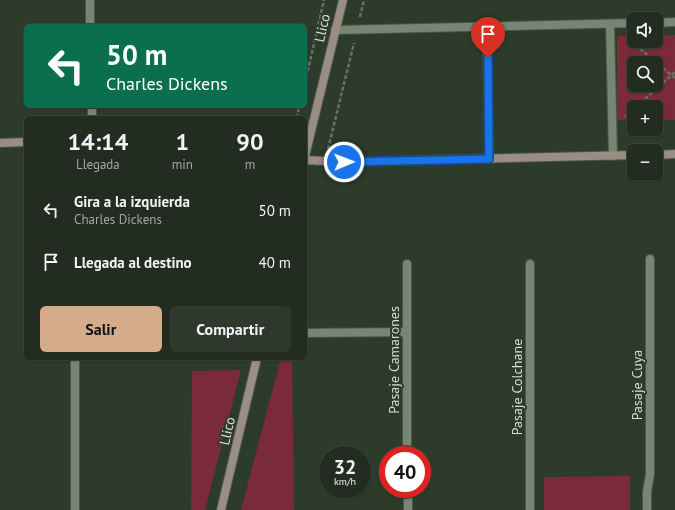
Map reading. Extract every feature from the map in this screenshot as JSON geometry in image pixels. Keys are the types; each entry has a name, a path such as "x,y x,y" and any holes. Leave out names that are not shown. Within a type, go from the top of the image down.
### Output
{"street":[{"path":"90,0 90,24"},
{"name":"Llico","path":"307,148 343,0"},
{"path":"663,23 675,22"},
{"path":"610,24 613,156"},
{"path":"335,30 627,24"},
{"path":"487,27 489,159"},
{"path":"0,143 24,142"},
{"path":"663,155 675,154"},
{"path":"307,160 325,162 627,155"},
{"name":"Pasaje Cuya","path":"647,510 647,492 650,474 650,259"},
{"name":"Pasaje Camarones","path":"407,264 408,446"},
{"name":"Pasaje Colchane","path":"530,264 530,510"},
{"path":"307,333 407,332"},
{"path":"75,360 75,510"},
{"name":"Llico","path":"221,510 257,360"},
{"path":"408,498 408,510"}],"path":[{"path":"307,73 324,0"},
{"path":"325,162 364,0"},
{"path":"610,24 675,78"},
{"path":"644,100 675,72"}],"shaded area":[{"path":"675,35 675,120 663,120 663,100 627,100 627,120 617,120 617,36 627,36 627,48 663,48 663,36"},
{"path":"280,360 292,360 294,510 241,510"},
{"path":"241,370 205,510 191,510 192,371"},
{"path":"630,476 630,510 544,510 544,477"}],"route":[{"path":"344,162 489,159 488,58"}]}
